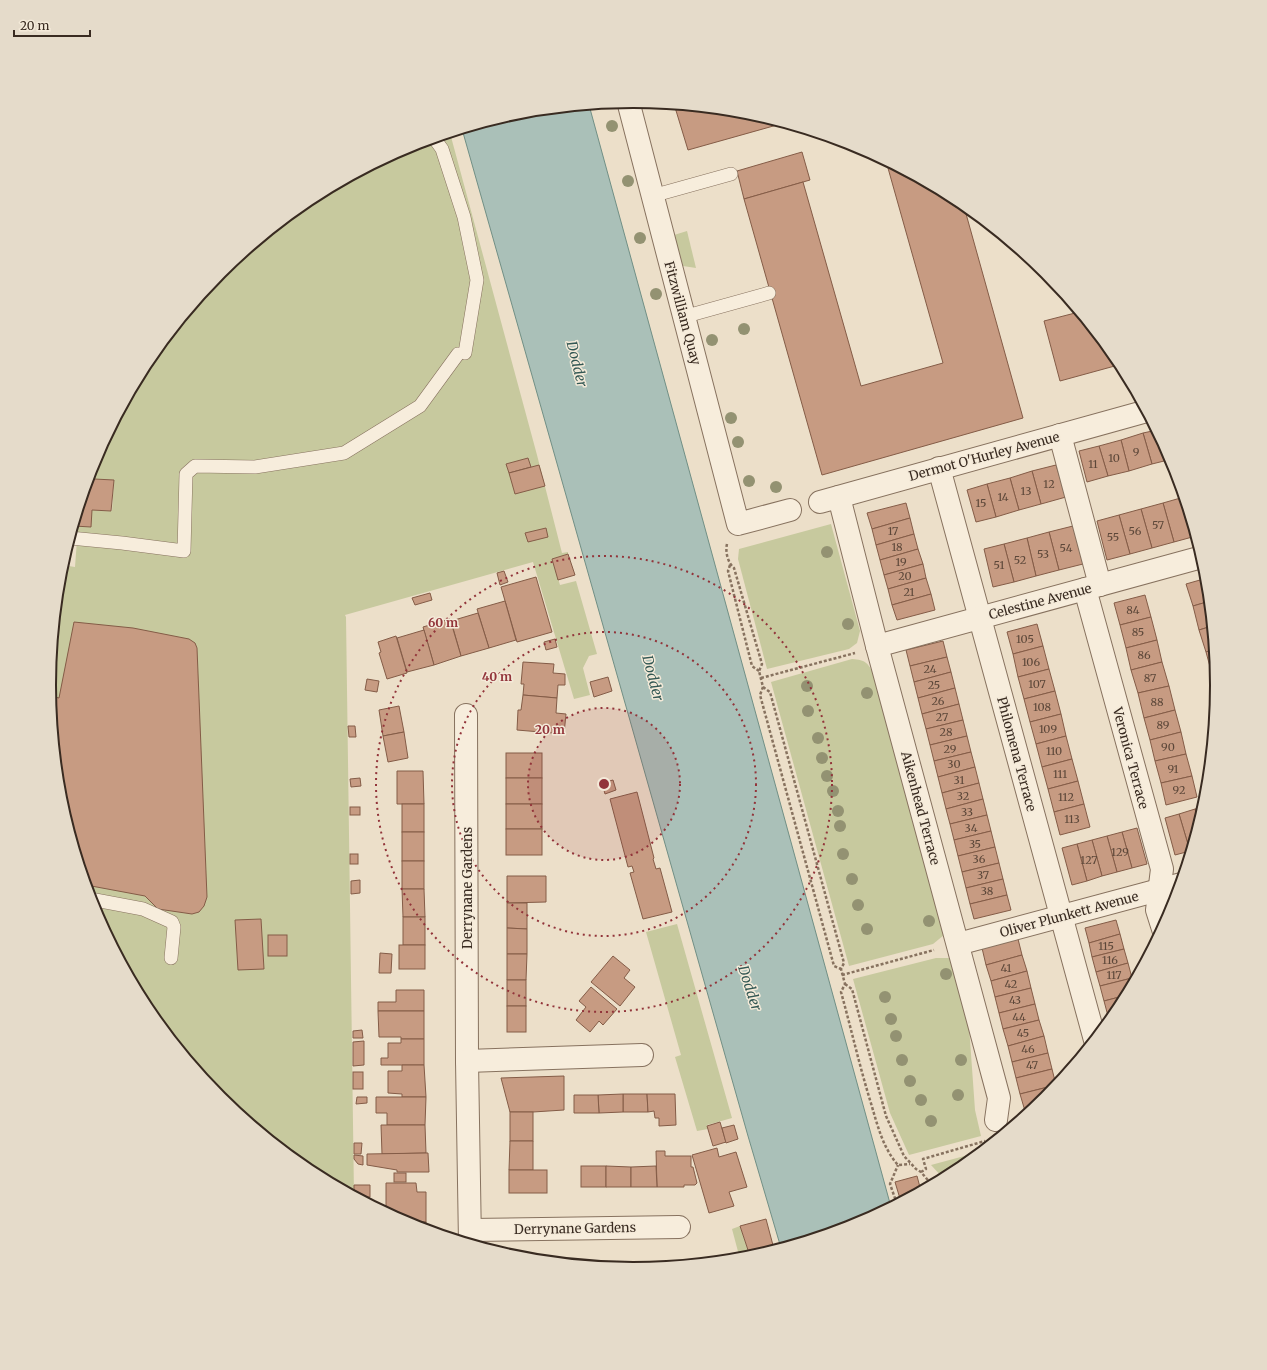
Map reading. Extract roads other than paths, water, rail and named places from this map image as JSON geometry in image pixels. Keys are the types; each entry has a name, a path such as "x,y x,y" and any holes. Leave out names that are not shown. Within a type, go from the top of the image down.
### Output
{"street":[{"name":"Fitzwilliam Quay","path":"630,108 738,524 790,510"},
{"name":"Dermot O'Hurley Avenue","path":"830,499 1142,412"},
{"name":"Veronica Terrace","path":"1060,435 1092,587 1162,869 1158,910 1161,920"},
{"name":"Philomena Terrace","path":"939,468 1094,1035"},
{"name":"Aikenhead Terrace","path":"830,499 877,646 949,946 999,1098 996,1120"},
{"name":"Celestine Avenue","path":"877,646 1197,558"},
{"name":"Derrynane Gardens","path":"466,715 467,1061 470,1236 679,1227"},
{"name":"Oliver Plunkett Avenue","path":"949,946 1175,886"},
{"path":"467,1061 642,1055"}],"lane":[{"path":"75,538 122,542 184,551 186,474 195,466 255,467 344,453 420,406 462,354 477,280 464,217 442,149 437,142"},
{"path":"652,196 731,174"},
{"path":"683,317 769,293"},
{"path":"98,901 143,909 172,922 174,927 171,958"}],"water":[{"name":"Dodder","path":"590,109 890,1203 854,1219 819,1232 780,1244 463,133 484,127 558,112"}]}
